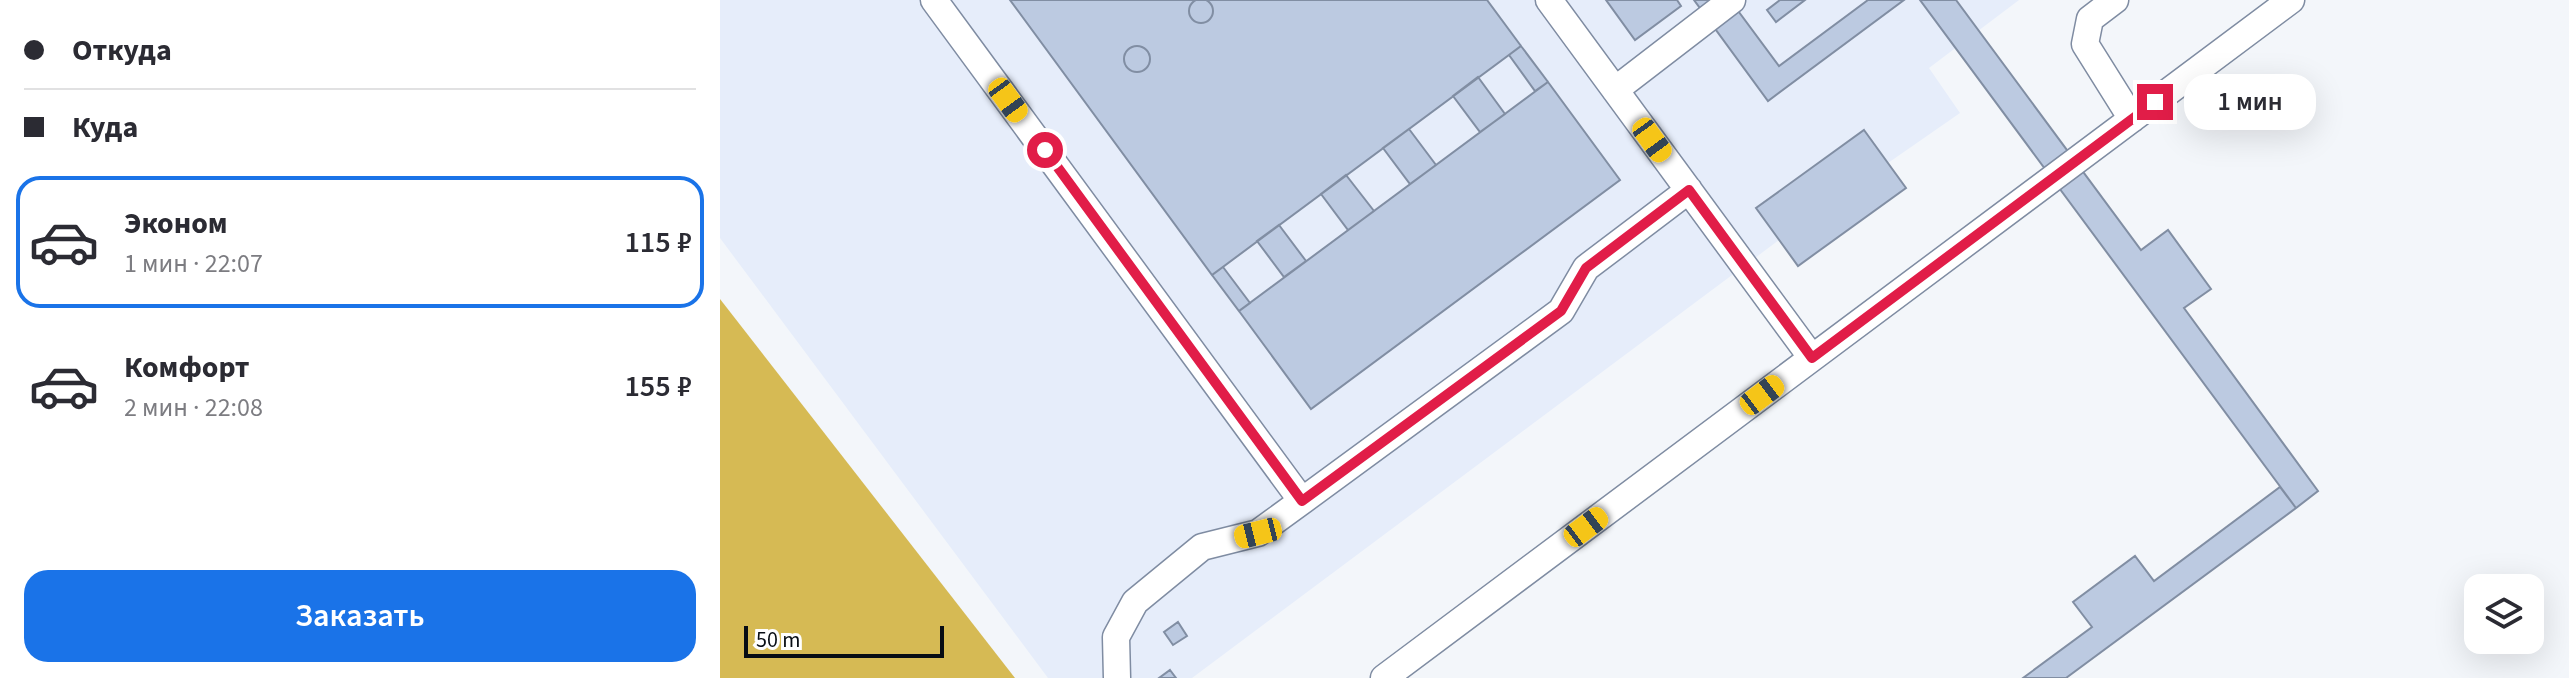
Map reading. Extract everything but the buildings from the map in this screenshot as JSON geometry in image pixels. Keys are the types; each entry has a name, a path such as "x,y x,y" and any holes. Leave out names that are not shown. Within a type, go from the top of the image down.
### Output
{"lane":[{"path":"934,0 1302,501"},
{"path":"1549,0 1812,358"},
{"path":"1615,90 1732,0"},
{"path":"2115,0 2090,19 2085,44 2132,119"},
{"path":"1384,678 2291,0"},
{"path":"1117,678 1116,637 1135,602 1202,547 1258,533 1561,311 1586,268 1689,190"}],"shaded area":[{"path":"720,0 2019,0 1929,68 1960,113 1888,163 1906,188 1798,266 1779,240 1192,678 1048,678 720,238"},
{"path":"720,299 1015,678 720,678"}],"route":[{"path":"1045,150 1302,501 1561,311 1586,268 1689,190 1812,358 2155,102"}]}
